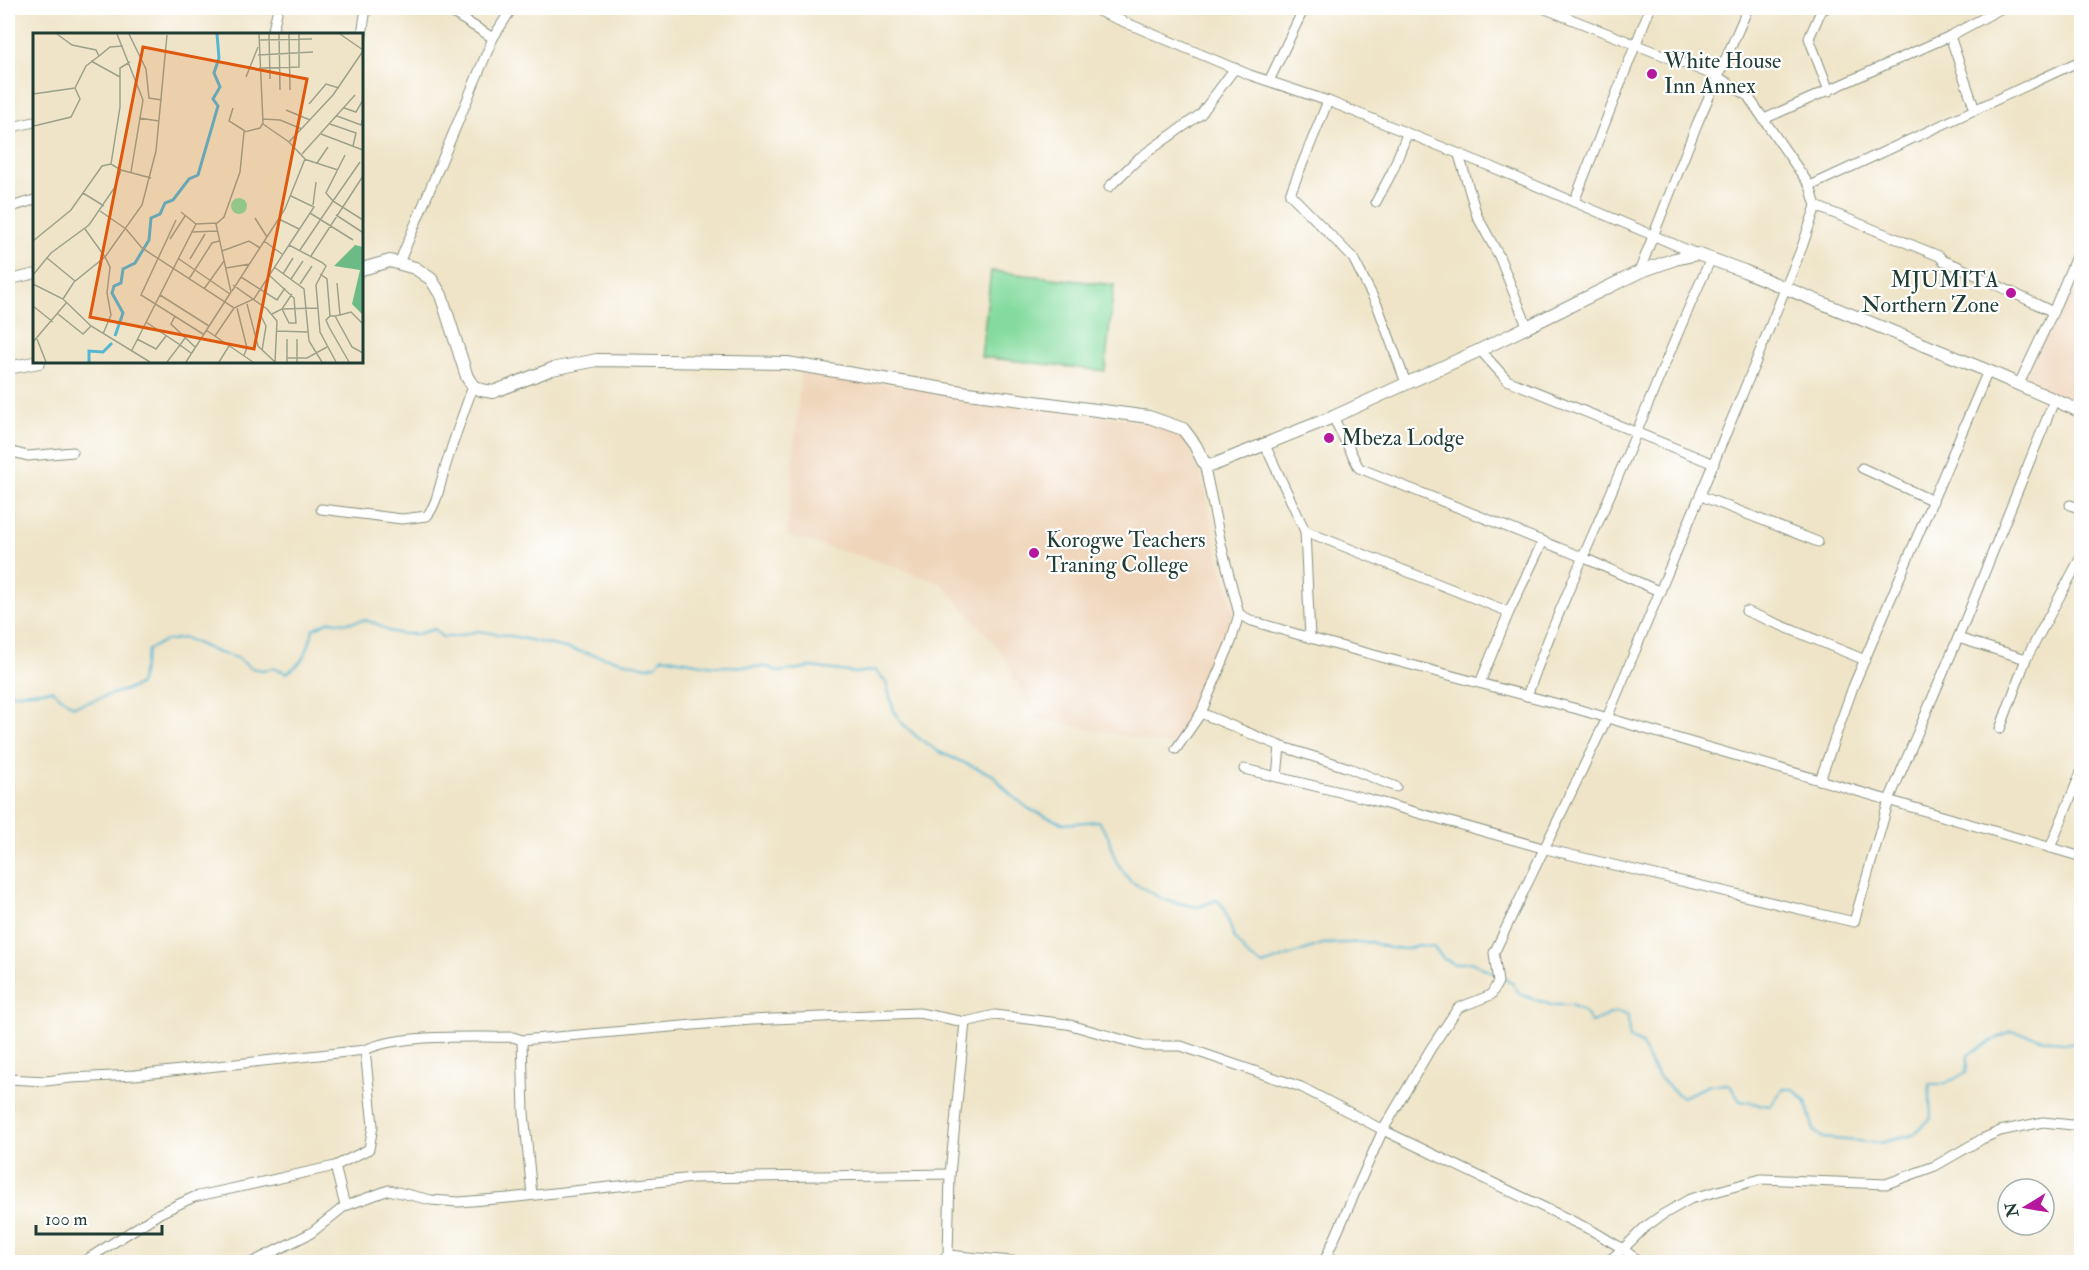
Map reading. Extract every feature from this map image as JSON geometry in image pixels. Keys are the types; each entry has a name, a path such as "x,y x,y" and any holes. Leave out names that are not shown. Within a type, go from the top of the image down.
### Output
{"street":[{"path":"272,33 278,8"},
{"path":"362,33 366,8"},
{"path":"445,8 493,38"},
{"path":"399,263 493,38 512,8"},
{"path":"1091,8 1235,68 1328,101 1711,260 1744,271 1988,370 2082,412"},
{"path":"1269,81 1304,8"},
{"path":"1324,1263 1383,1130 1431,1048 1458,1008 1491,995 1498,982 1494,953 1607,718 1701,496 1802,247 1816,206 1810,186 1747,95 1718,77 1543,8"},
{"path":"1574,202 1650,8"},
{"path":"1639,272 1748,8"},
{"path":"1810,8 1823,9 1809,38 1829,91"},
{"path":"1764,119 1950,36 2002,8"},
{"path":"1950,36 1975,110"},
{"path":"1810,186 2082,60"},
{"path":"1109,187 1139,158 1201,114 1235,68"},
{"path":"1328,101 1290,194 1353,258 1378,307 1406,383"},
{"path":"8,128 33,122"},
{"path":"1376,202 1392,172 1407,134"},
{"path":"1459,155 1477,216 1499,256 1527,326"},
{"path":"8,208 33,200"},
{"path":"1816,206 1939,256 1944,261 2053,312"},
{"path":"2019,384 2053,312 2082,242"},
{"path":"1204,463 1213,465 1221,463 1333,417 1480,350 1639,272 1676,258 1697,254"},
{"path":"1527,696 1545,645 1582,557 1711,260"},
{"path":"363,269 390,261 416,267 431,279 441,295 467,377 473,386 481,390 493,392 552,369 597,360 787,363 968,393 1149,417 1183,429 1195,445 1204,463 1239,614 1231,642 1201,713 1176,749"},
{"path":"8,280 33,274"},
{"path":"1480,350 1507,380 1714,464"},
{"path":"8,368 34,363"},
{"path":"1820,780 1853,687 1988,370"},
{"path":"321,509 402,519 427,516 435,507 436,497 473,386"},
{"path":"1244,769 1365,798 1546,849 1854,922 1888,800 1958,638 2054,401"},
{"path":"1333,417 1359,468 1582,557 1661,592"},
{"path":"1265,445 1305,531 1310,638"},
{"path":"8,451 28,456 73,452"},
{"path":"1862,468 1933,501"},
{"path":"1701,496 1818,542"},
{"path":"2070,504 2082,509"},
{"path":"1305,531 1509,612"},
{"path":"1480,683 1509,612 1542,541"},
{"path":"2000,729 2026,659 2082,555"},
{"path":"1746,611 1865,660"},
{"path":"1239,614 1252,621 1310,638 1607,718 2082,857"},
{"path":"1958,638 2026,659"},
{"path":"1201,713 1280,746 1349,768 1396,787"},
{"path":"1277,777 1280,746"},
{"path":"2050,848 2082,771"},
{"path":"8,1079 46,1081 135,1075 365,1050 376,1045 406,1040 513,1038 522,1040 751,1020 919,1013 965,1022 995,1015 1067,1024 1145,1046 1182,1046 1301,1088 1593,1231 1623,1249 1640,1263"},
{"path":"939,1263 948,1255 950,1174 965,1022"},
{"path":"522,1040 524,1113 532,1195"},
{"path":"83,1263 160,1213 194,1197 335,1166 369,1149 373,1126 365,1050"},
{"path":"1607,1263 1644,1228 1690,1199 1761,1179 1886,1184 1935,1166 1982,1138 2000,1131 2043,1122 2082,1126"},
{"path":"335,1166 345,1206"},
{"path":"253,1263 311,1233 345,1206 389,1190 430,1200 459,1202 693,1178 950,1174"},
{"path":"948,1255 1021,1263"}],"shaded area":[{"path":"2081,249 2081,407 2023,381"},
{"name":"Korogwe Teachers Traning College","path":"801,371 1148,422 1180,433 1200,467 1216,546 1234,614 1226,640 1196,710 1172,746 1035,718 1001,651 942,584 876,560 787,536"}],"green space":[{"path":"991,271 1114,285 1105,371 981,357"}],"waterway":[{"path":"8,694 52,690 73,706 86,703 139,685 148,650 164,641 185,638 216,652 237,658 251,668 262,670 276,668 286,673 305,655 313,629 330,621 346,623 365,620 388,631 402,634 417,634 435,629 442,637 454,637 478,631 517,637 647,667 656,665 662,657 714,666 768,667 779,672 811,667 856,673 875,670 886,682 899,720 917,737 939,752 993,775 1010,794 1029,809 1064,824 1098,821 1108,836 1116,861 1130,881 1164,900 1198,907 1217,900 1224,907 1234,938 1249,957 1263,965 1322,944 1370,942 1389,948 1408,949 1418,945 1433,947 1444,959 1454,964 1471,962 1493,973"},
{"path":"1501,977 1512,983 1520,994 1551,1005 1571,1005 1583,1011 1591,1022 1614,1013 1628,1016 1629,1038 1642,1044 1657,1074 1682,1097 1710,1085 1729,1084 1740,1101 1770,1106 1783,1089 1794,1089 1806,1102 1814,1131 1823,1138 1879,1143 1913,1135 1931,1118 1929,1084 1946,1084 1966,1072 1968,1054 2011,1031 2054,1041 2082,1044"}],"place":[{"name":"White House Inn Annex","path":"1652,74"},
{"name":"MJUMITA Northern Zone","path":"2011,293"},
{"name":"Mbeza Lodge","path":"1329,438"},
{"name":"Korogwe Teachers Traning College","path":"1034,553"}]}
